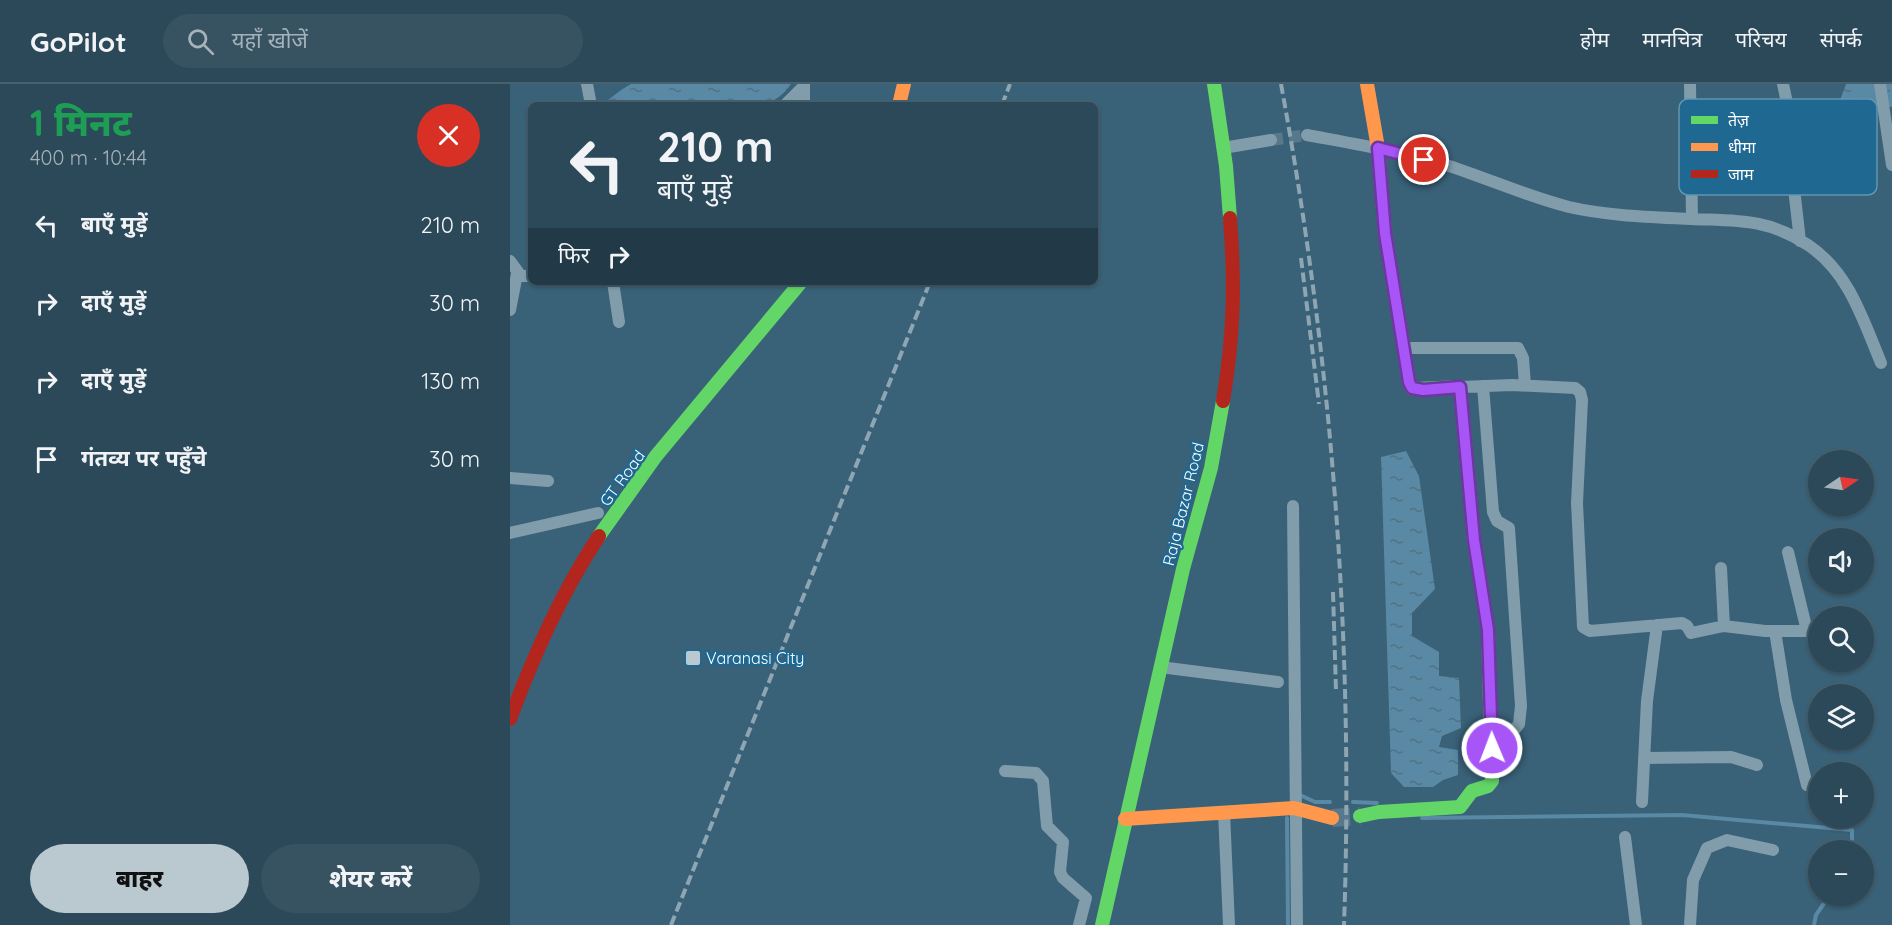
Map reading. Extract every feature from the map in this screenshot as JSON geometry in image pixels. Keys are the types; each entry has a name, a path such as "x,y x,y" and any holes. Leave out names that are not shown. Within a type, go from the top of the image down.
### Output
{"main road":[{"path":"899,102 904,84"},
{"path":"912,102 916,84"},
{"name":"Raja Bazar Road","path":"1102,925 1183,569 1211,468 1232,345 1234,274 1223,148 1214,84"},
{"path":"1360,816 1379,812 1460,807 1472,792 1488,786 1492,781 1488,630 1474,540 1460,387 1423,390 1412,388 1385,233 1378,148 1367,84"},
{"path":"685,399 782,285"},
{"name":"GT Road","path":"510,719 539,646 605,530 680,426 798,285"},
{"name":"GT Road","path":"510,681 554,584 598,513 662,427"},
{"path":"1125,819 1294,807 1332,818"}],"street":[{"path":"587,84 590,102"},
{"path":"1690,84 1690,99"},
{"path":"1783,84 1786,99"},
{"path":"1880,84 1892,165"},
{"path":"788,102 804,85"},
{"path":"804,85 804,102"},
{"path":"1307,135 1378,148 1447,166 1569,207 1595,212 1692,219 1746,220 1768,226 1800,241 1830,262 1845,281 1881,363"},
{"path":"1223,148 1271,140"},
{"path":"1692,195 1692,219"},
{"path":"1795,195 1800,241"},
{"path":"510,261 518,274 522,277 528,276"},
{"path":"510,310 518,274"},
{"path":"613,285 619,322"},
{"path":"1404,348 1518,348 1523,358 1525,385"},
{"path":"1460,387 1525,385 1575,388 1580,392 1582,400 1577,503 1581,623 1590,631 1682,623 1691,633 1724,626 1775,631 1808,631"},
{"path":"1483,386 1493,512 1497,521 1509,528 1521,706 1519,724 1515,729 1491,732"},
{"path":"510,478 548,481"},
{"path":"1293,506 1297,702 1294,807 1297,925"},
{"path":"510,533 598,513"},
{"path":"1788,552 1808,618"},
{"path":"1721,568 1724,626"},
{"path":"1642,802 1647,700 1657,625"},
{"path":"1775,631 1786,700 1807,785"},
{"path":"1160,667 1278,682"},
{"path":"1644,758 1731,757 1757,765"},
{"path":"1005,771 1036,773 1043,781 1047,826 1063,842 1060,872 1063,878 1086,898 1080,925"},
{"path":"1224,812 1229,925"},
{"path":"1626,837 1636,925"},
{"path":"1690,925 1693,880 1707,848 1727,840 1773,850"}],"water":[{"path":"631,84 791,84 782,95 770,102 743,100 737,102 605,102"},
{"path":"1846,84 1892,84 1892,107 1877,106 1877,99 1840,99"},
{"path":"1406,451 1419,476 1435,589 1412,613 1412,636 1439,652 1439,676 1459,678 1461,728 1442,736 1439,747 1458,750 1458,775 1443,780 1433,787 1404,787 1391,773 1381,457"}],"waterway":[{"path":"1300,795 1315,802 1330,802"},
{"path":"1353,802 1377,803"},
{"path":"1422,818 1682,815 1852,830 1852,840"},
{"path":"1287,818 1288,925"},
{"path":"1814,925 1816,915 1822,906"}],"tunnel":[{"path":"1271,140 1307,135"},
{"path":"1332,818 1360,816"}],"railway":[{"path":"1003,102 1010,84"},
{"path":"1281,84 1314,293 1335,503 1346,714 1344,925"},
{"path":"1301,258 1319,404"},
{"path":"671,925 929,285"},
{"path":"1333,592 1336,691"}],"traffic: fast":[{"path":"1214,84 1226,166 1230,218"},
{"path":"599,536 656,456 798,285"},
{"path":"1360,816 1379,812 1460,807 1472,791 1488,786 1492,781 1488,630 1474,540 1460,387 1416,389"},
{"path":"1102,925 1183,569 1211,468 1223,401"}],"traffic: slow":[{"path":"900,102 904,84"},
{"path":"1367,84 1378,148 1385,233 1409,382 1412,388 1416,389"},
{"path":"1125,819 1294,808 1332,818"}],"traffic: jam":[{"path":"1223,401 1232,310 1233,265 1230,218"},
{"path":"510,719 549,625 572,580 599,536"}],"place":[{"name":"Varanasi City","path":"693,658"}],"route":[{"path":"1424,160 1378,148 1385,233 1409,382 1412,388 1423,390 1460,387 1474,540 1488,630 1492,748"}]}
